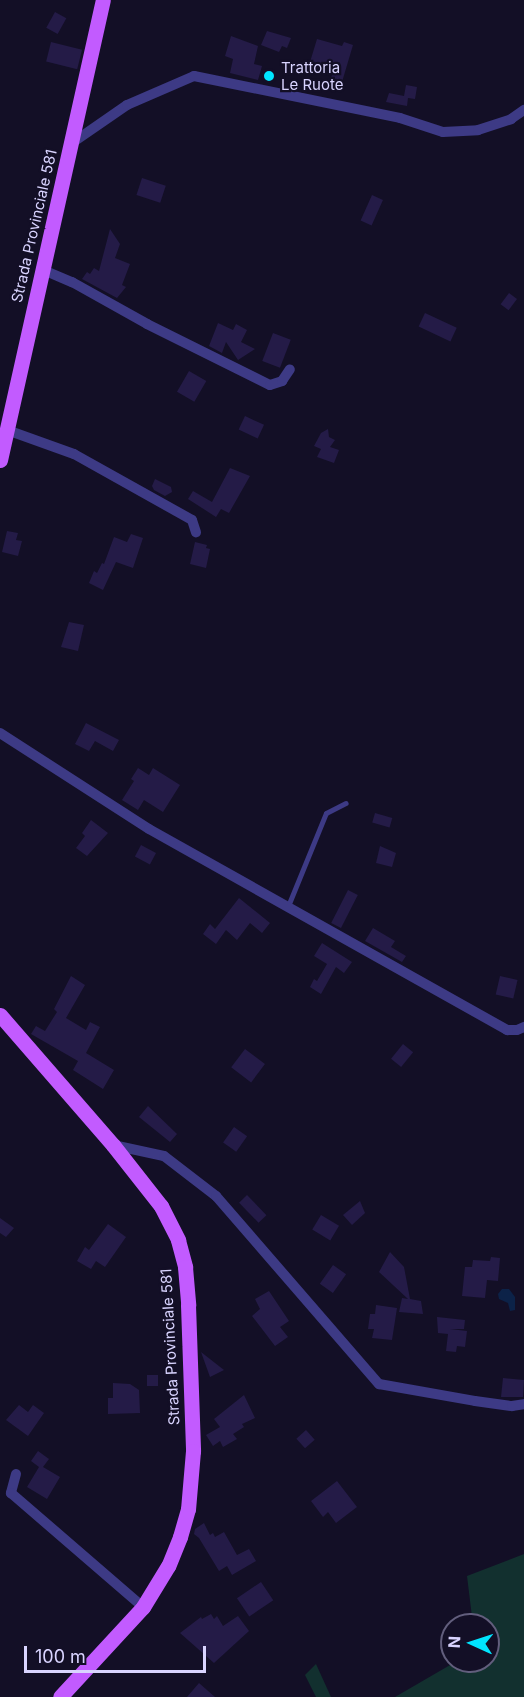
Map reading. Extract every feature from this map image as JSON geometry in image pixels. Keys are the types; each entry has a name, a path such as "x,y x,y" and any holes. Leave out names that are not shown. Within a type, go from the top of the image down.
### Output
{"main road":[{"name":"Strada Provinciale 581","path":"0,460 103,0"},
{"name":"Strada Provinciale 581","path":"0,1015 113,1145 161,1206 178,1240 185,1267 193,1451 188,1509 168,1566 143,1607 60,1697"}],"street":[{"path":"72,143 127,105 194,76 400,118 443,132 478,130 511,119 524,110"},
{"path":"41,270 72,282 147,324 270,385 282,381 290,369"},
{"path":"7,430 74,454 192,520 196,532"},
{"path":"0,733 150,829 507,1030 524,1027"},
{"path":"113,1145 164,1156 216,1196 379,1384 512,1406 524,1404"},
{"path":"16,1474 11,1493 143,1607"}],"lane":[{"path":"288,906 326,813 346,803"}],"green space":[{"path":"524,1554 524,1697 395,1697 440,1671 440,1673 500,1673 500,1613 472,1613 467,1576"},
{"path":"316,1664 331,1697 316,1697 305,1675"}],"water":[{"path":"502,1289 509,1289 515,1297 515,1310 510,1311 508,1303 499,1299 498,1294"}],"building":[{"path":"55,12 66,18 58,34 46,28"},
{"path":"267,31 291,38 287,48 282,46 279,52 261,45"},
{"path":"231,36 258,46 254,64 262,66 258,80 230,73 233,59 225,56"},
{"path":"317,39 342,46 344,42 353,45 342,82 331,78 332,75 324,72 326,67 310,62"},
{"path":"51,42 82,50 77,69 46,61"},
{"path":"406,85 417,87 415,99 408,98 407,106 386,102 389,93 404,96"},
{"path":"142,178 166,186 160,203 136,195"},
{"path":"372,195 383,200 372,225 361,221"},
{"path":"110,229 120,244 115,258 130,264 122,285 126,287 117,298 82,279 94,268 99,271"},
{"path":"509,293 517,299 509,310 501,304"},
{"path":"425,313 457,328 450,341 419,327"},
{"path":"218,323 233,330 236,324 247,330 241,342 255,349 238,360 226,342 222,353 209,346"},
{"path":"273,333 291,340 280,368 262,361"},
{"path":"189,371 206,381 194,402 177,392"},
{"path":"245,416 264,425 258,438 239,430"},
{"path":"328,429 329,437 335,440 330,447 339,450 334,463 317,457 321,449 314,446 321,433"},
{"path":"230,468 250,476 229,513 221,509 216,517 188,499 193,491 212,502"},
{"path":"155,479 171,487 172,492 165,496 154,490 152,486"},
{"path":"7,531 18,533 16,540 22,541 18,556 2,552"},
{"path":"131,534 143,538 133,568 116,562 103,590 89,583 94,571 97,573 102,563 104,564 114,537 127,542"},
{"path":"195,542 207,545 206,548 210,549 206,568 190,564"},
{"path":"69,622 84,625 78,651 61,647"},
{"path":"86,723 119,740 113,751 95,741 89,751 75,744"},
{"path":"138,768 149,775 153,768 180,785 163,812 144,800 138,810 122,800 134,781 131,779"},
{"path":"375,813 392,818 390,828 372,823"},
{"path":"91,820 108,833 87,856 76,848 85,836 82,833"},
{"path":"141,845 156,853 150,864 135,856"},
{"path":"380,846 396,853 392,867 376,863"},
{"path":"348,890 358,895 341,928 331,923"},
{"path":"239,898 270,923 262,933 250,923 237,940 226,930 216,944 203,934 210,924 215,929"},
{"path":"373,928 395,941 391,947 406,956 402,962 365,941"},
{"path":"322,943 352,962 344,973 336,967 321,994 310,987 314,979 317,981 327,964 314,956"},
{"path":"71,976 85,985 66,1018 86,1030 90,1022 100,1027 86,1053 114,1070 103,1089 73,1070 78,1061 31,1034 36,1026 45,1031 57,1012 54,1009"},
{"path":"500,976 518,980 513,999 496,995"},
{"path":"403,1044 413,1052 401,1067 391,1059"},
{"path":"245,1049 265,1064 251,1082 231,1067"},
{"path":"148,1106 177,1134 170,1142 139,1117"},
{"path":"234,1127 247,1136 236,1152 223,1143"},
{"path":"247,1195 266,1215 259,1223 239,1203"},
{"path":"360,1201 365,1213 352,1225 343,1215"},
{"path":"321,1215 339,1226 330,1240 312,1230"},
{"path":"0,1218 14,1228 6,1237 0,1233"},
{"path":"108,1224 126,1237 105,1267 96,1261 91,1269 77,1261 85,1247 89,1250"},
{"path":"390,1252 404,1267 410,1299 421,1301 423,1314 399,1312 402,1298 408,1299 379,1272"},
{"path":"491,1257 500,1258 498,1281 487,1280 485,1298 462,1296 465,1267 472,1267 473,1260 490,1261"},
{"path":"333,1265 346,1274 333,1293 320,1284"},
{"path":"269,1291 289,1321 280,1327 288,1337 275,1346 252,1316 260,1309 255,1299"},
{"path":"376,1305 397,1308 392,1340 372,1338 374,1329 368,1329 370,1314 375,1314"},
{"path":"437,1317 465,1320 464,1329 450,1329 467,1331 465,1347 457,1346 456,1352 446,1351 448,1334 438,1333"},
{"path":"201,1352 224,1370 210,1377"},
{"path":"147,1375 158,1375 158,1386 147,1386"},
{"path":"503,1378 524,1380 523,1397 501,1397"},
{"path":"113,1383 130,1384 139,1390 140,1413 108,1414 108,1398 113,1398"},
{"path":"244,1395 255,1418 242,1424 244,1427 233,1434 237,1439 223,1447 220,1441 213,1446 206,1435 220,1427 214,1419"},
{"path":"19,1405 28,1412 33,1405 44,1413 28,1436 6,1420"},
{"path":"306,1430 315,1440 305,1448 296,1439"},
{"path":"38,1451 49,1459 43,1467 60,1477 47,1499 27,1487 39,1467 31,1461"},
{"path":"337,1481 357,1507 336,1523 328,1512 323,1517 311,1501"},
{"path":"204,1523 210,1535 213,1533 215,1537 224,1532 237,1555 249,1549 256,1561 232,1575 227,1566 219,1571 199,1538 194,1534 195,1529"},
{"path":"261,1582 273,1600 249,1616 237,1598"},
{"path":"211,1614 214,1619 217,1616 223,1626 238,1616 249,1631 214,1663 180,1633 201,1617 202,1619"},
{"path":"199,1683 215,1697 187,1697"}],"place":[{"name":"Trattoria Le Ruote","path":"269,76"}]}
